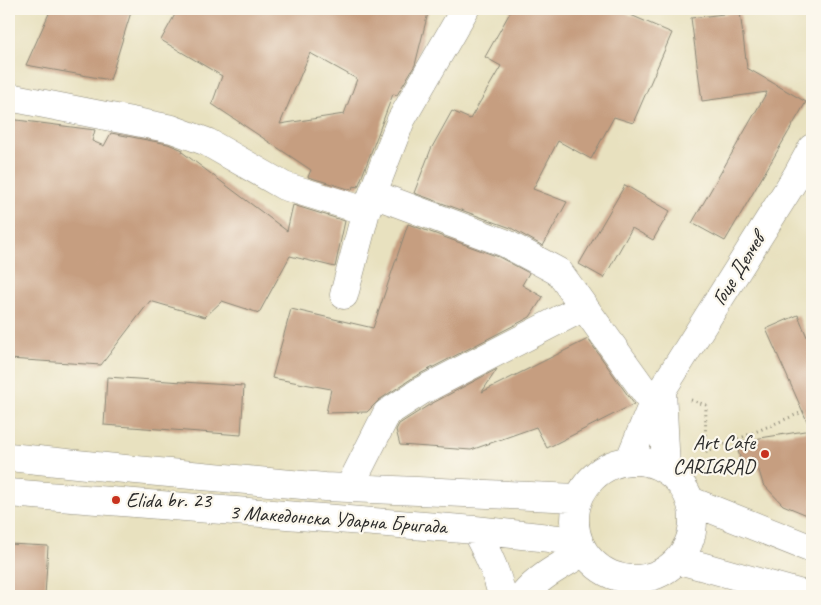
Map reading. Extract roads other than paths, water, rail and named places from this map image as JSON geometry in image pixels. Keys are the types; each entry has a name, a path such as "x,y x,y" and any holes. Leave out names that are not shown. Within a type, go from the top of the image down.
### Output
{"street":[{"path":"344,295 369,203 401,120 464,9"},
{"path":"9,97 172,129 207,142 284,186 369,203 505,243 559,272 584,307 658,396 666,469"},
{"name":"Гоце Делчев","path":"629,460 658,396 812,148"},
{"path":"349,488 388,413 421,391 584,307"},
{"name":"3 Македонска Ударна Бригада","path":"9,457 315,486 577,498 603,469 629,460 648,462 666,469 681,482 692,501 694,522 690,542 679,560 656,576 628,579 588,554 475,530 9,494"},
{"path":"577,498 575,520 588,554"},
{"path":"692,501 812,549"},
{"path":"475,530 493,564 502,596"},
{"path":"523,596 531,586 549,572 588,554"},
{"path":"534,596 588,554"},
{"path":"679,560 809,596"}],"place":[{"name":"Art Cafe CARIGRAD","path":"765,454"},
{"name":"Elida br. 23","path":"116,500"}]}
